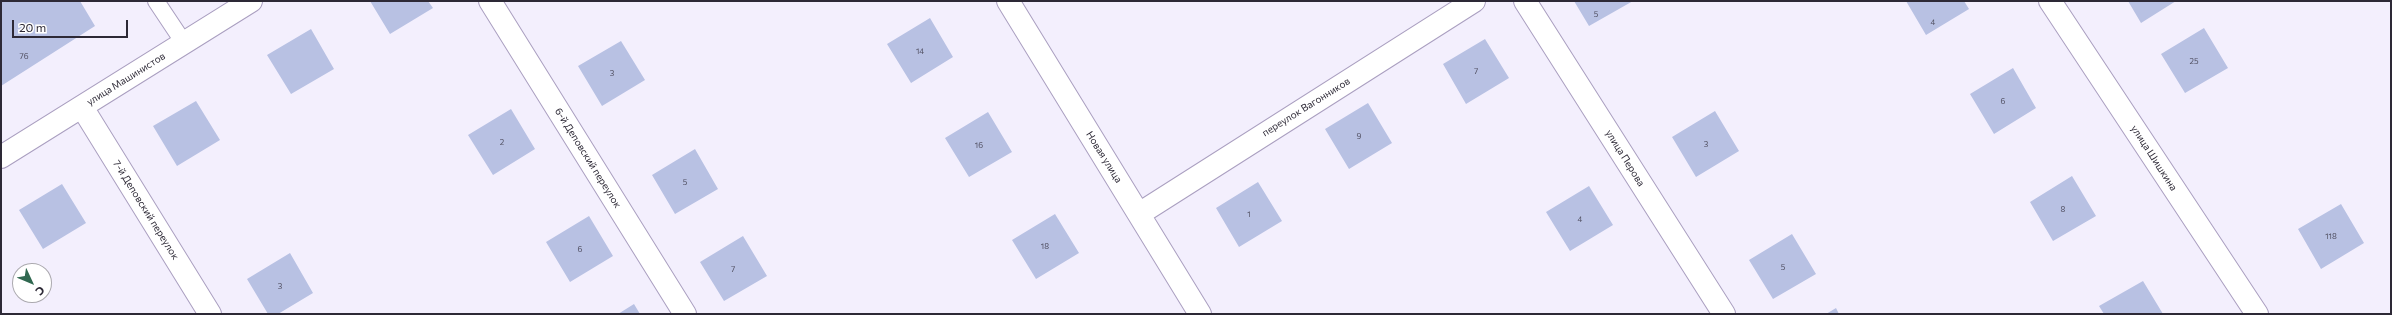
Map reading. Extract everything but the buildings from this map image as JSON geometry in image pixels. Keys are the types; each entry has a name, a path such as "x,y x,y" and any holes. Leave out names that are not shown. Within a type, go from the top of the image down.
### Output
{"street":[{"name":"улица Машинистов","path":"1,157 251,1"},
{"name":"6-й Деповский переулок","path":"490,1 685,314"},
{"name":"Новая улица","path":"1008,1 1200,314"},
{"name":"переулок Вагонников","path":"1139,214 1474,1"},
{"name":"улица Перова","path":"1525,1 1724,314"},
{"name":"улица Шишкина","path":"2050,1 2257,314"},
{"name":"7-й Деповский переулок","path":"82,107 210,314"}],"lane":[{"path":"156,1 184,43"}]}
